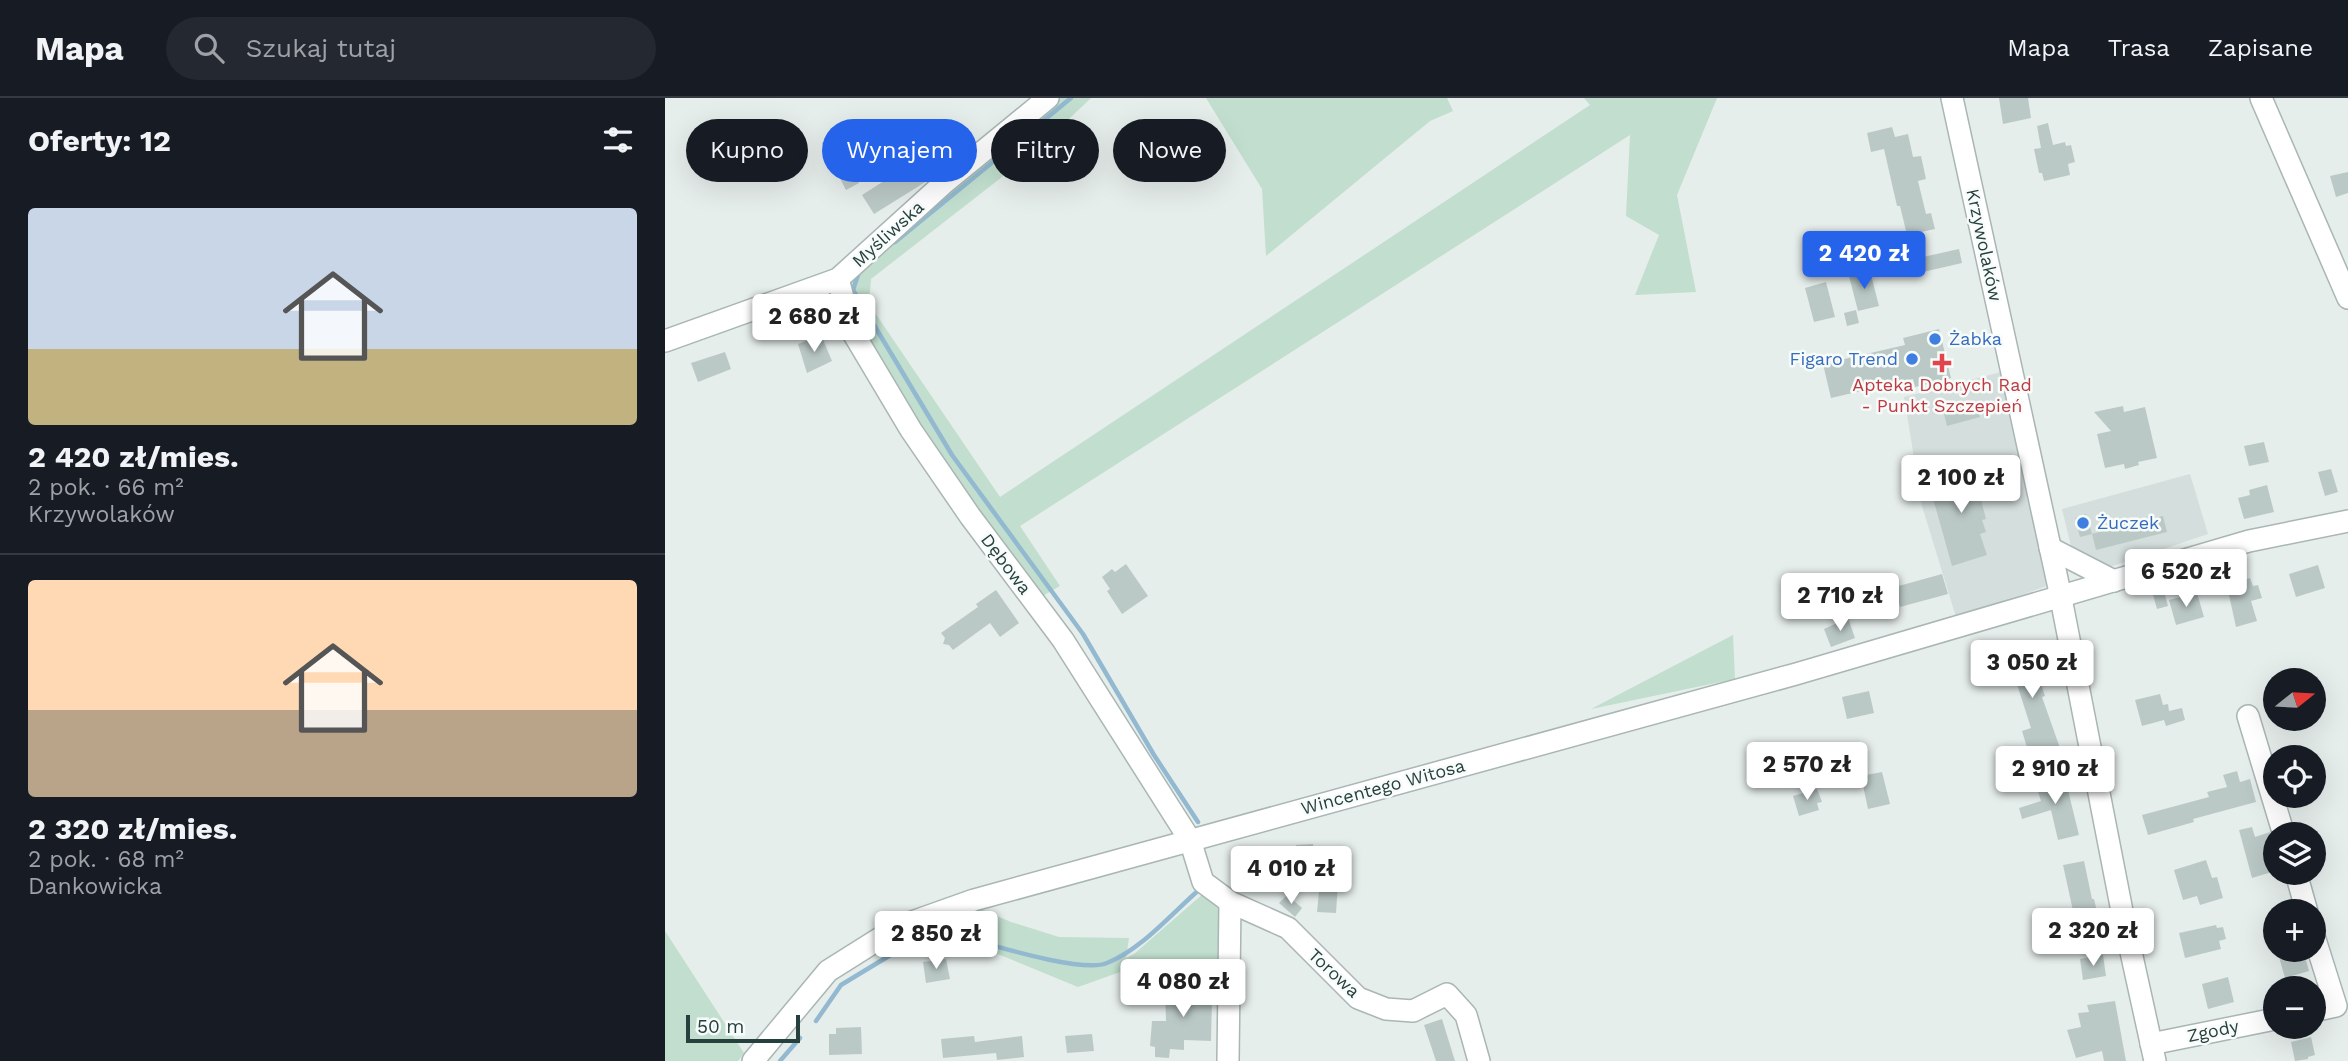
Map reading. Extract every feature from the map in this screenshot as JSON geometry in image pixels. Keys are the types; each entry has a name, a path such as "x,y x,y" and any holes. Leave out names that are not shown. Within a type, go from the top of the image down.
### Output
{"street":[{"name":"Myśliwska","path":"665,341 838,279 943,184 1048,98"},
{"name":"Krzywolaków","path":"1952,98 2061,596 2122,911 2153,1053"},
{"path":"2261,98 2348,298"},
{"name":"Dębowa","path":"838,279 852,331 911,430 969,516 1063,640 1190,841"},
{"name":"Wincentego Witosa","path":"753,1061 828,971 898,927 974,900 1796,674 2249,541 2348,521"},
{"path":"2050,548 2114,581"},
{"path":"2248,716 2280,822"},
{"name":"Torowa","path":"1190,841 1203,882 1230,902 1288,929 1358,998 1386,1009 1413,1011 1447,995 1466,1014 1479,1061"},
{"path":"1228,1061 1230,902"},
{"path":"2322,962 2336,1006 2326,1008"},
{"name":"Zgody","path":"2153,1053 2263,1021"}],"shaded area":[{"path":"2001,372 2047,586 1956,617 1922,506 1904,397"},
{"path":"2190,474 2208,534 2110,567 2096,564 2071,546 2062,509"}],"green space":[{"path":"1042,98 1091,98 1069,119 1019,119"},
{"path":"1206,98 1447,98 1453,111 1430,121 1266,256 1262,189 1226,130 1226,119 1219,119"},
{"path":"1584,98 1717,98 1677,195 1696,292 1635,295 1659,235 1626,216 1630,135 1020,526 1060,586 1041,597 974,512 858,328 846,290 854,270 950,182 977,182 977,157 991,145 991,182 995,182 871,279 869,304 1000,497 1590,105"},
{"path":"1733,635 1735,679 1591,709"},
{"path":"1204,893 1222,913 1218,966 1123,971 1078,987 983,948 976,907 1011,922 1059,937 1129,938 1126,958"},
{"path":"665,931 744,1053 738,1061 665,1061"}],"building":[{"path":"1999,98 2028,98 2031,118 2003,124"},
{"path":"2048,123 2053,145 2065,142 2066,146 2071,145 2075,162 2068,164 2070,175 2044,181 2042,173 2039,173 2034,149 2041,148 2037,126"},
{"path":"1892,127 1895,137 1908,134 1913,157 1921,156 1926,179 1918,181 1926,214 1931,213 1935,229 1907,235 1900,206 1897,206 1884,149 1871,152 1867,133"},
{"path":"2348,172 2348,193 2336,197 2330,176"},
{"path":"842,182 858,182 859,183 846,190"},
{"path":"882,182 925,182 874,214 862,195"},
{"path":"1921,249 1923,257 1959,249 1962,263 1910,275 1909,270 1902,271 1897,254"},
{"path":"1870,271 1879,306 1858,311 1849,276"},
{"path":"1826,282 1835,317 1814,322 1805,288"},
{"path":"1856,310 1859,323 1847,326 1844,313"},
{"path":"1939,329 1951,378 1915,387 1913,379 1831,398 1823,364 1905,345 1903,338"},
{"path":"821,335 832,361 807,373 798,344"},
{"path":"725,352 731,369 698,382 691,363"},
{"path":"1975,401 1980,417 1947,426 1943,410"},
{"path":"2123,406 2124,412 2145,407 2157,458 2138,462 2139,465 2125,469 2124,464 2105,468 2097,434 2111,431 2094,412"},
{"path":"2264,442 2269,462 2249,466 2244,446"},
{"path":"1978,468 1988,494 1980,496 1986,519 1982,520 1986,532 1980,534 1987,555 1952,566 1929,484"},
{"path":"2331,469 2338,492 2325,496 2318,472"},
{"path":"2267,485 2274,512 2244,519 2238,498 2250,495 2249,490"},
{"path":"2086,514 2092,534 2080,537 2075,518"},
{"path":"2163,516 2167,532 2096,550 2092,534 2113,528 2111,521 2123,518 2125,525"},
{"path":"1126,564 1148,596 1122,614 1107,591 1110,589 1102,577 1112,569 1115,572"},
{"path":"2318,565 2325,588 2296,597 2289,574"},
{"path":"1942,574 1948,594 1900,607 1895,587"},
{"path":"2250,578 2253,586 2258,585 2262,598 2251,601 2257,621 2236,627 2227,586"},
{"path":"2163,588 2168,606 2157,609 2152,591"},
{"path":"996,590 1019,623 1000,637 990,623 953,650 949,645 943,644 945,638 941,633 978,607 976,604"},
{"path":"2197,593 2204,617 2176,625 2169,600"},
{"path":"1848,618 1855,638 1831,647 1824,629"},
{"path":"2027,640 2028,645 2032,644 2037,660 2033,661 2045,696 2042,697 2060,748 2030,757 2022,731 2031,728 2005,647"},
{"path":"1869,691 1874,713 1847,719 1842,697"},
{"path":"2160,694 2163,705 2168,704 2169,711 2182,708 2185,720 2166,726 2164,720 2142,726 2135,700"},
{"path":"2237,771 2240,782 2250,779 2256,802 2193,819 2194,822 2148,835 2142,815 2209,797 2207,792 2227,787 2223,775"},
{"path":"1882,772 1890,804 1868,809 1861,776"},
{"path":"2064,774 2079,835 2058,840 2051,810 2022,819 2019,808 2041,801 2035,782"},
{"path":"1817,789 1822,802 1817,803 1819,810 1799,816 1793,796"},
{"path":"2252,827 2255,837 2263,834 2263,875 2252,878 2239,830"},
{"path":"1313,844 1314,856 1327,855 1328,869 1333,869 1333,884 1338,884 1336,913 1317,912 1320,881 1314,882 1314,874 1268,879 1267,858 1296,856 1296,845"},
{"path":"2206,860 2212,878 2217,877 2223,898 2200,905 2197,896 2183,900 2174,870"},
{"path":"2084,861 2100,924 2077,929 2063,865"},
{"path":"1287,895 1302,908 1295,917 1279,903"},
{"path":"2216,925 2217,928 2223,927 2226,939 2219,941 2221,949 2185,958 2179,933"},
{"path":"2103,955 2106,976 2083,980 2080,959"},
{"path":"946,959 950,979 926,983 923,962"},
{"path":"2280,962 2306,962 2309,971 2284,976"},
{"path":"2228,977 2234,1002 2208,1009 2202,984"},
{"path":"1178,982 1206,983 1206,998 1212,998 1211,1041 1184,1040 1184,1050 1170,1049 1169,1058 1155,1057 1155,1047 1150,1046 1152,1021 1166,1021 1165,988 1177,988"},
{"path":"2115,1001 2126,1061 2104,1061 2102,1051 2076,1058 2067,1030 2081,1027 2078,1013 2089,1012 2087,1005"},
{"path":"1442,1019 1455,1061 1436,1061 1424,1025"},
{"path":"861,1027 862,1054 829,1055 829,1034 836,1034 836,1028"},
{"path":"1092,1034 1094,1051 1067,1053 1065,1036"},
{"path":"974,1036 975,1042 1022,1036 1024,1057 997,1060 996,1053 943,1058 941,1039"},
{"path":"2311,1039 2315,1055 2295,1061 2291,1042"}],"waterway":[{"path":"895,242 1071,98"},
{"path":"859,272 853,290 952,455 1083,634 1154,755 1198,822"},
{"path":"955,935 1056,961 1095,965 1107,963 1144,940 1200,889"},
{"path":"816,1021 841,985 912,942 940,933"},
{"path":"780,1061 800,1038"}],"place":[{"name":"Żabka","path":"1935,339"},
{"name":"Figaro Trend","path":"1912,359"},
{"name":"Apteka Dobrych Rad - Punkt Szczepień","path":"1942,363"},
{"name":"Żuczek","path":"2083,523"}]}
